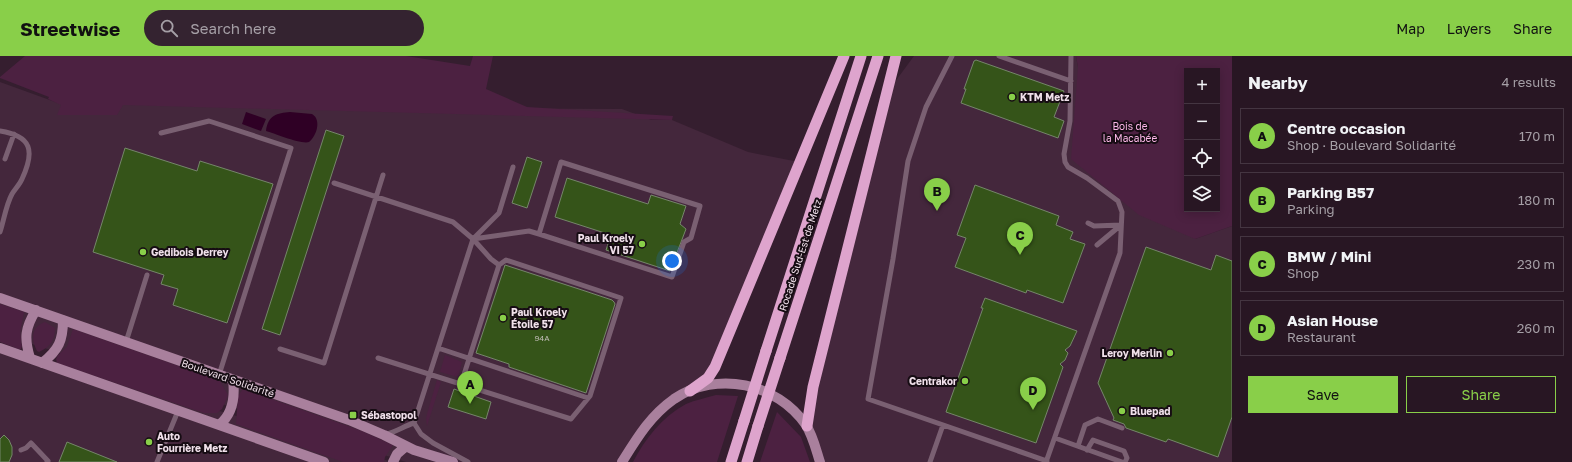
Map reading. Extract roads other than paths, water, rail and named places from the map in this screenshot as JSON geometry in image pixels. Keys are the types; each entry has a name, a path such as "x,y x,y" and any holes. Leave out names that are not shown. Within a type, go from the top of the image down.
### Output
{"highway":[{"path":"690,391 708,378 715,367 844,56"},
{"name":"Rocade Sud-Est de Metz","path":"731,462 861,56"},
{"name":"Rocade Sud-Est de Metz","path":"747,462 878,56"},
{"path":"807,426 813,387 896,56"}],"main road":[{"name":"Boulevard Solidarité","path":"0,298 349,420 410,448 453,462"},
{"path":"30,358 25,336 28,325 36,310"},
{"path":"42,363 57,348 63,335 63,320"},
{"path":"0,348 324,462"},
{"path":"219,425 225,421 231,408 234,392 233,380"},
{"path":"622,462 639,433 650,420 675,399 690,391 707,385 722,383 753,387 771,393 782,401 794,411 807,426 820,462"},
{"path":"393,462 397,454 410,448 416,462"}],"lane":[{"path":"952,56 926,107 908,161 894,259 868,399 1047,462 1120,253 1122,225 1122,212 1118,201 1087,178 1068,167 1065,162 1064,154 1070,121 1070,56"},
{"path":"998,56 1071,81"},
{"path":"160,133 209,121 291,148 219,375"},
{"path":"0,131 20,136 29,147 29,158 22,180 12,195 0,232"},
{"path":"5,159 14,134"},
{"path":"473,239 529,231 672,277 684,242 691,238 700,206 561,162 539,234"},
{"path":"414,423 473,239 499,213 513,167"},
{"path":"280,349 324,363 383,175"},
{"path":"334,183 453,222 473,239 491,259 499,265"},
{"path":"1088,223 1094,226 1122,225"},
{"path":"1097,245 1122,225"},
{"path":"378,358 571,420 588,398 621,298 506,260 499,265 462,384"},
{"path":"126,342 147,275"},
{"path":"438,348 588,398"},
{"path":"157,462 178,411"},
{"path":"1078,446 1085,425 1098,419 1122,428"},
{"path":"384,435 398,431 404,426 414,423"},
{"path":"414,423 421,434 433,443 468,462"},
{"path":"930,462 942,425"},
{"path":"1055,438 1122,462"},
{"path":"1087,450 1093,440 1124,451 1127,458 1126,462"},
{"path":"21,450 26,448 31,443 48,461 47,462"}],"place":[{"name":"KTM Metz","path":"1012,97"},
{"name":"Parking B57","path":"937,211"},
{"name":"Paul Kroely VI 57","path":"642,244"},
{"name":"Gedibois Derrey","path":"143,252"},
{"name":"BMW / Mini","path":"1020,255"},
{"name":"Paul Kroely Étoile 57","path":"503,318"},
{"name":"Leroy Merlin","path":"1170,353"},
{"name":"Centrakor","path":"965,381"},
{"name":"Centre occasion","path":"470,404"},
{"name":"Asian House","path":"1033,410"},
{"name":"Bluepad","path":"1122,411"},
{"name":"Sébastopol","path":"353,415"},
{"name":"Auto Fourrière Metz","path":"149,442"}],"park label":[{"name":"Bois de la Macabée","path":"1130,132"}]}
